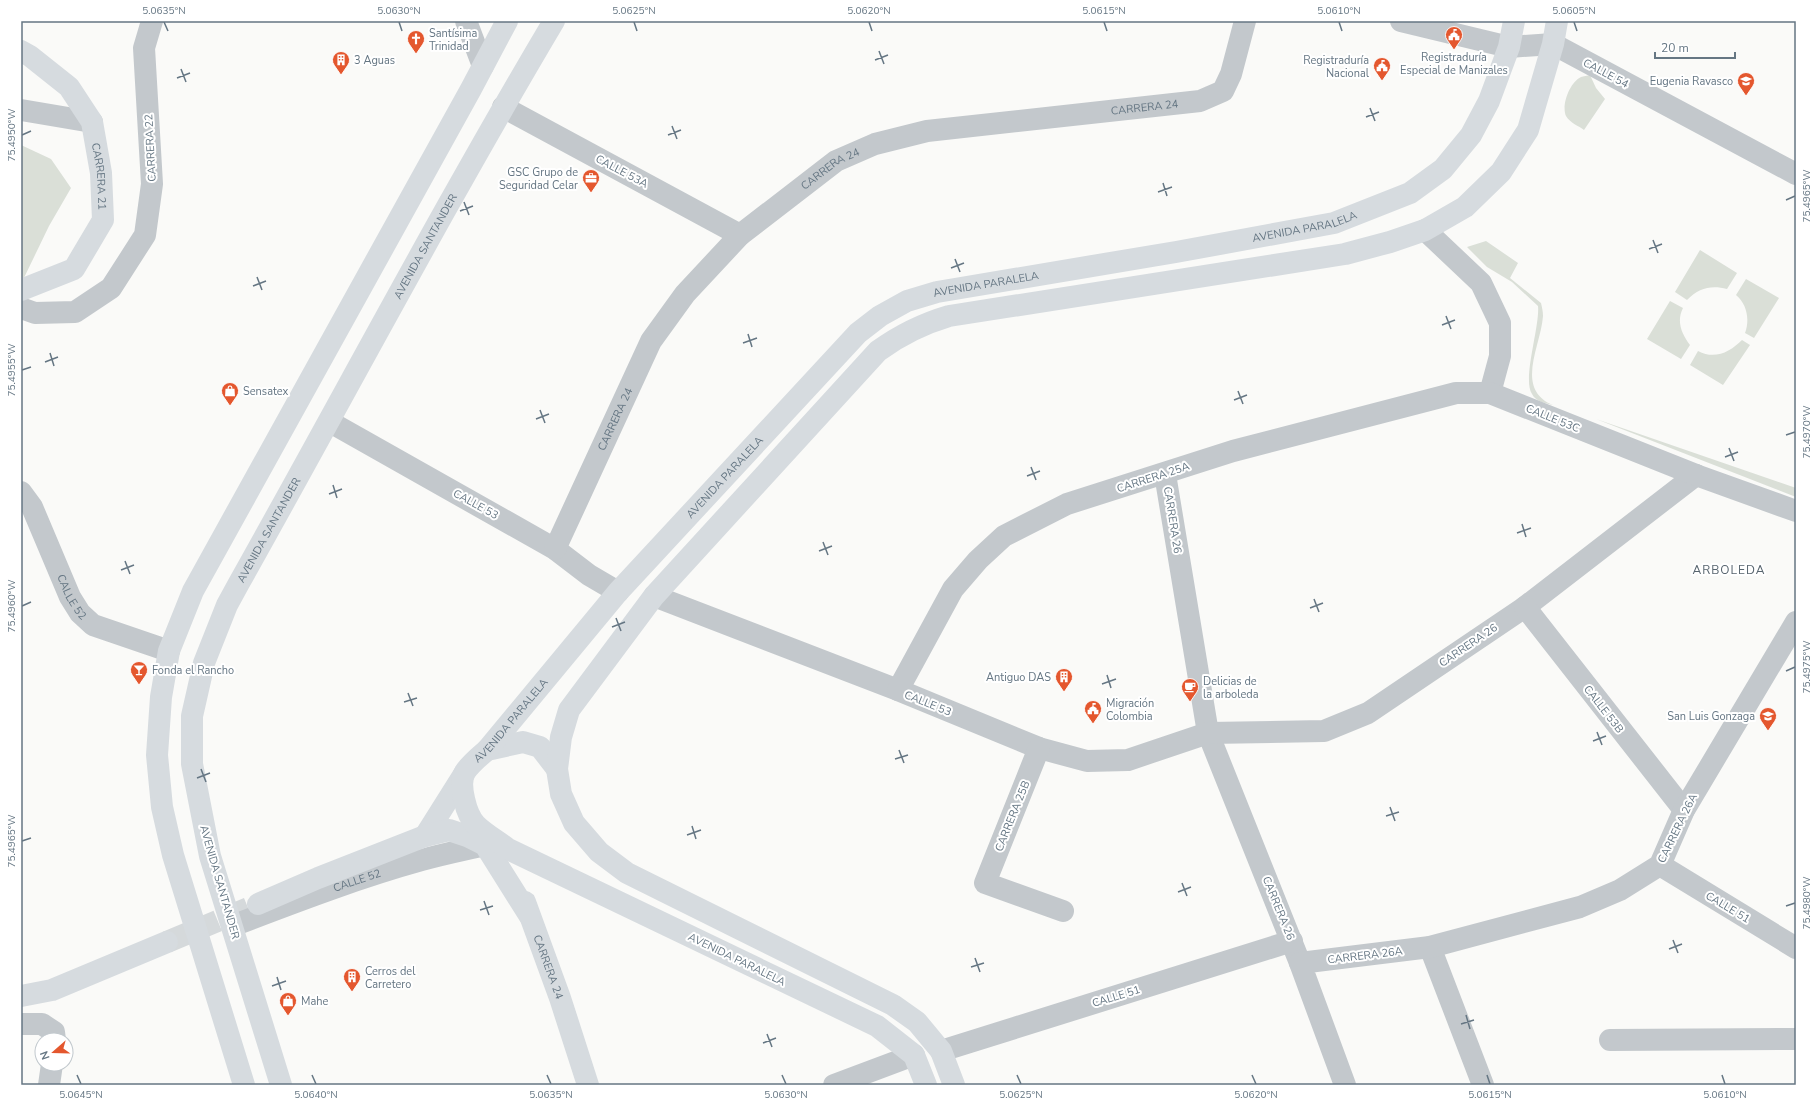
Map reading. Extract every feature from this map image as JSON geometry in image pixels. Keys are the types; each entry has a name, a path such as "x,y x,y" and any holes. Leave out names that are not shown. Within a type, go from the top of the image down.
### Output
{"main road":[{"path":"244,1085 173,855 162,807 157,756 161,697 169,651 193,590 507,21"},
{"name":"AVENIDA SANTANDER","path":"281,1085 210,856 200,814 192,764 192,716 204,663 227,605 330,422 503,107 554,21"},
{"name":"AVENIDA PARALELA","path":"914,1055 877,1026 508,849 475,824 466,808 463,795 464,774 472,762 487,750 618,592 858,333 880,316 906,301 937,292 1176,252 1334,223 1410,193 1444,168 1471,136 1488,101 1509,48 1514,21"},
{"path":"954,1085 940,1051 918,1022 893,1005 627,873 599,852 574,823 561,794 557,769 561,737 569,710 654,596 878,351 895,338 920,325 949,316 1345,254 1390,242 1426,230 1465,207 1501,172 1528,130 1553,44 1557,21"},
{"name":"CARRERA 21","path":"21,51 30,56 69,87 92,122 101,173 103,220 74,269 21,290"},
{"path":"487,750 523,742 540,747 557,769"},
{"path":"425,836 464,774"},
{"name":"CALLE 52","path":"258,904 318,878 425,836 449,830 467,836 485,845"},
{"path":"485,845 529,915"},
{"name":"CARRERA 24","path":"508,849 529,915 560,998 588,1085"},
{"path":"21,996 52,990 167,942"},
{"path":"914,1055 926,1085"}],"street":[{"name":"CARRERA 22","path":"21,308 34,313 75,312 110,288 145,235 152,184 144,48 152,21"},
{"path":"466,21 483,66"},
{"name":"CARRERA 24","path":"554,549 651,341 685,294 740,236 836,161 875,144 927,131 1200,101 1223,91 1231,74 1245,21"},
{"path":"1402,21 1509,48 1553,44"},
{"name":"CALLE 54","path":"1553,44 1796,174"},
{"name":"CALLE 53A","path":"503,107 740,236"},
{"path":"21,110 92,122"},
{"path":"1426,230 1481,283 1500,323 1500,356 1490,393"},
{"name":"CARRERA 25A","path":"898,690 953,589 978,560 1004,536 1067,504 1165,474 1233,451 1456,393 1490,393"},
{"name":"CALLE 53C","path":"1490,393 1696,475 1796,511"},
{"name":"CALLE 53","path":"330,422 554,549 589,575 618,592"},
{"name":"CARRERA 26","path":"1165,474 1208,733 1292,941 1345,1085"},
{"name":"CARRERA 26","path":"1208,733 1324,731 1368,713 1525,607 1696,475"},
{"name":"CALLE 52","path":"21,492 32,507 70,597 80,613 93,625 169,651"},
{"name":"CALLE 53","path":"654,596 898,690 1039,748 1087,761 1128,760 1208,733"},
{"name":"CALLE 53B","path":"1525,607 1684,810"},
{"name":"CARRERA 26A","path":"1300,963 1430,948 1580,907 1620,890 1660,865 1684,810 1796,622"},
{"name":"CARRERA 25B","path":"1039,748 985,883 1064,911"},
{"name":"CALLE 52","path":"232,926 382,871 424,859 485,845"},
{"name":"CALLE 51","path":"1660,865 1796,948"},
{"name":"CALLE 51","path":"940,1051 1292,941"},
{"path":"1430,948 1483,1085"},
{"path":"21,1024 42,1024 50,1032"},
{"path":"1610,1040 1796,1039"},
{"path":"834,1085 914,1055"},
{"path":"48,1085 50,1072"}],"shaded area":[{"path":"1590,75 1596,88 1605,99 1584,130 1566,116 1565,106 1568,94 1573,84 1581,77"},
{"path":"21,145 51,159 71,188 49,226 21,284"},
{"path":"1486,241 1518,263 1510,278 1541,303 1543,316 1535,353 1532,378 1535,389 1541,398 1553,405 1536,399 1529,387 1530,365 1538,315 1538,306 1512,282 1487,267 1467,247"},
{"path":"1700,250 1737,273 1727,289 1716,287 1706,288 1687,300 1675,292"},
{"path":"1746,279 1779,298 1754,338 1745,333 1747,323 1746,312 1743,303 1736,295"},
{"path":"1670,301 1683,308 1680,323 1685,337 1690,345 1681,359 1647,339"},
{"path":"1742,340 1750,345 1723,385 1690,365 1698,351 1704,354 1716,355 1727,351"},
{"path":"1596,419 1796,488 1796,497"}],"tunnel":[{"path":"167,942 258,904"}],"place":[{"name":"Registraduría Especial de Manizales","path":"1454,50"},
{"name":"Santísima Trinidad","path":"416,54"},
{"name":"3 Aguas","path":"341,75"},
{"name":"Registraduría Nacional","path":"1382,81"},
{"name":"Eugenia Ravasco","path":"1746,96"},
{"name":"GSC Grupo de Seguridad Celar","path":"591,193"},
{"name":"Sensatex","path":"230,406"},
{"name":"Fonda el Rancho","path":"139,685"},
{"name":"Antiguo DAS","path":"1064,692"},
{"name":"Delicias de la arboleda","path":"1190,702"},
{"name":"Migración Colombia","path":"1093,724"},
{"name":"San Luis Gonzaga","path":"1768,731"},
{"name":"Cerros del Carretero","path":"352,992"},
{"name":"Mahe","path":"288,1016"}],"district":[{"name":"ARBOLEDA","path":"1729,570"}]}
